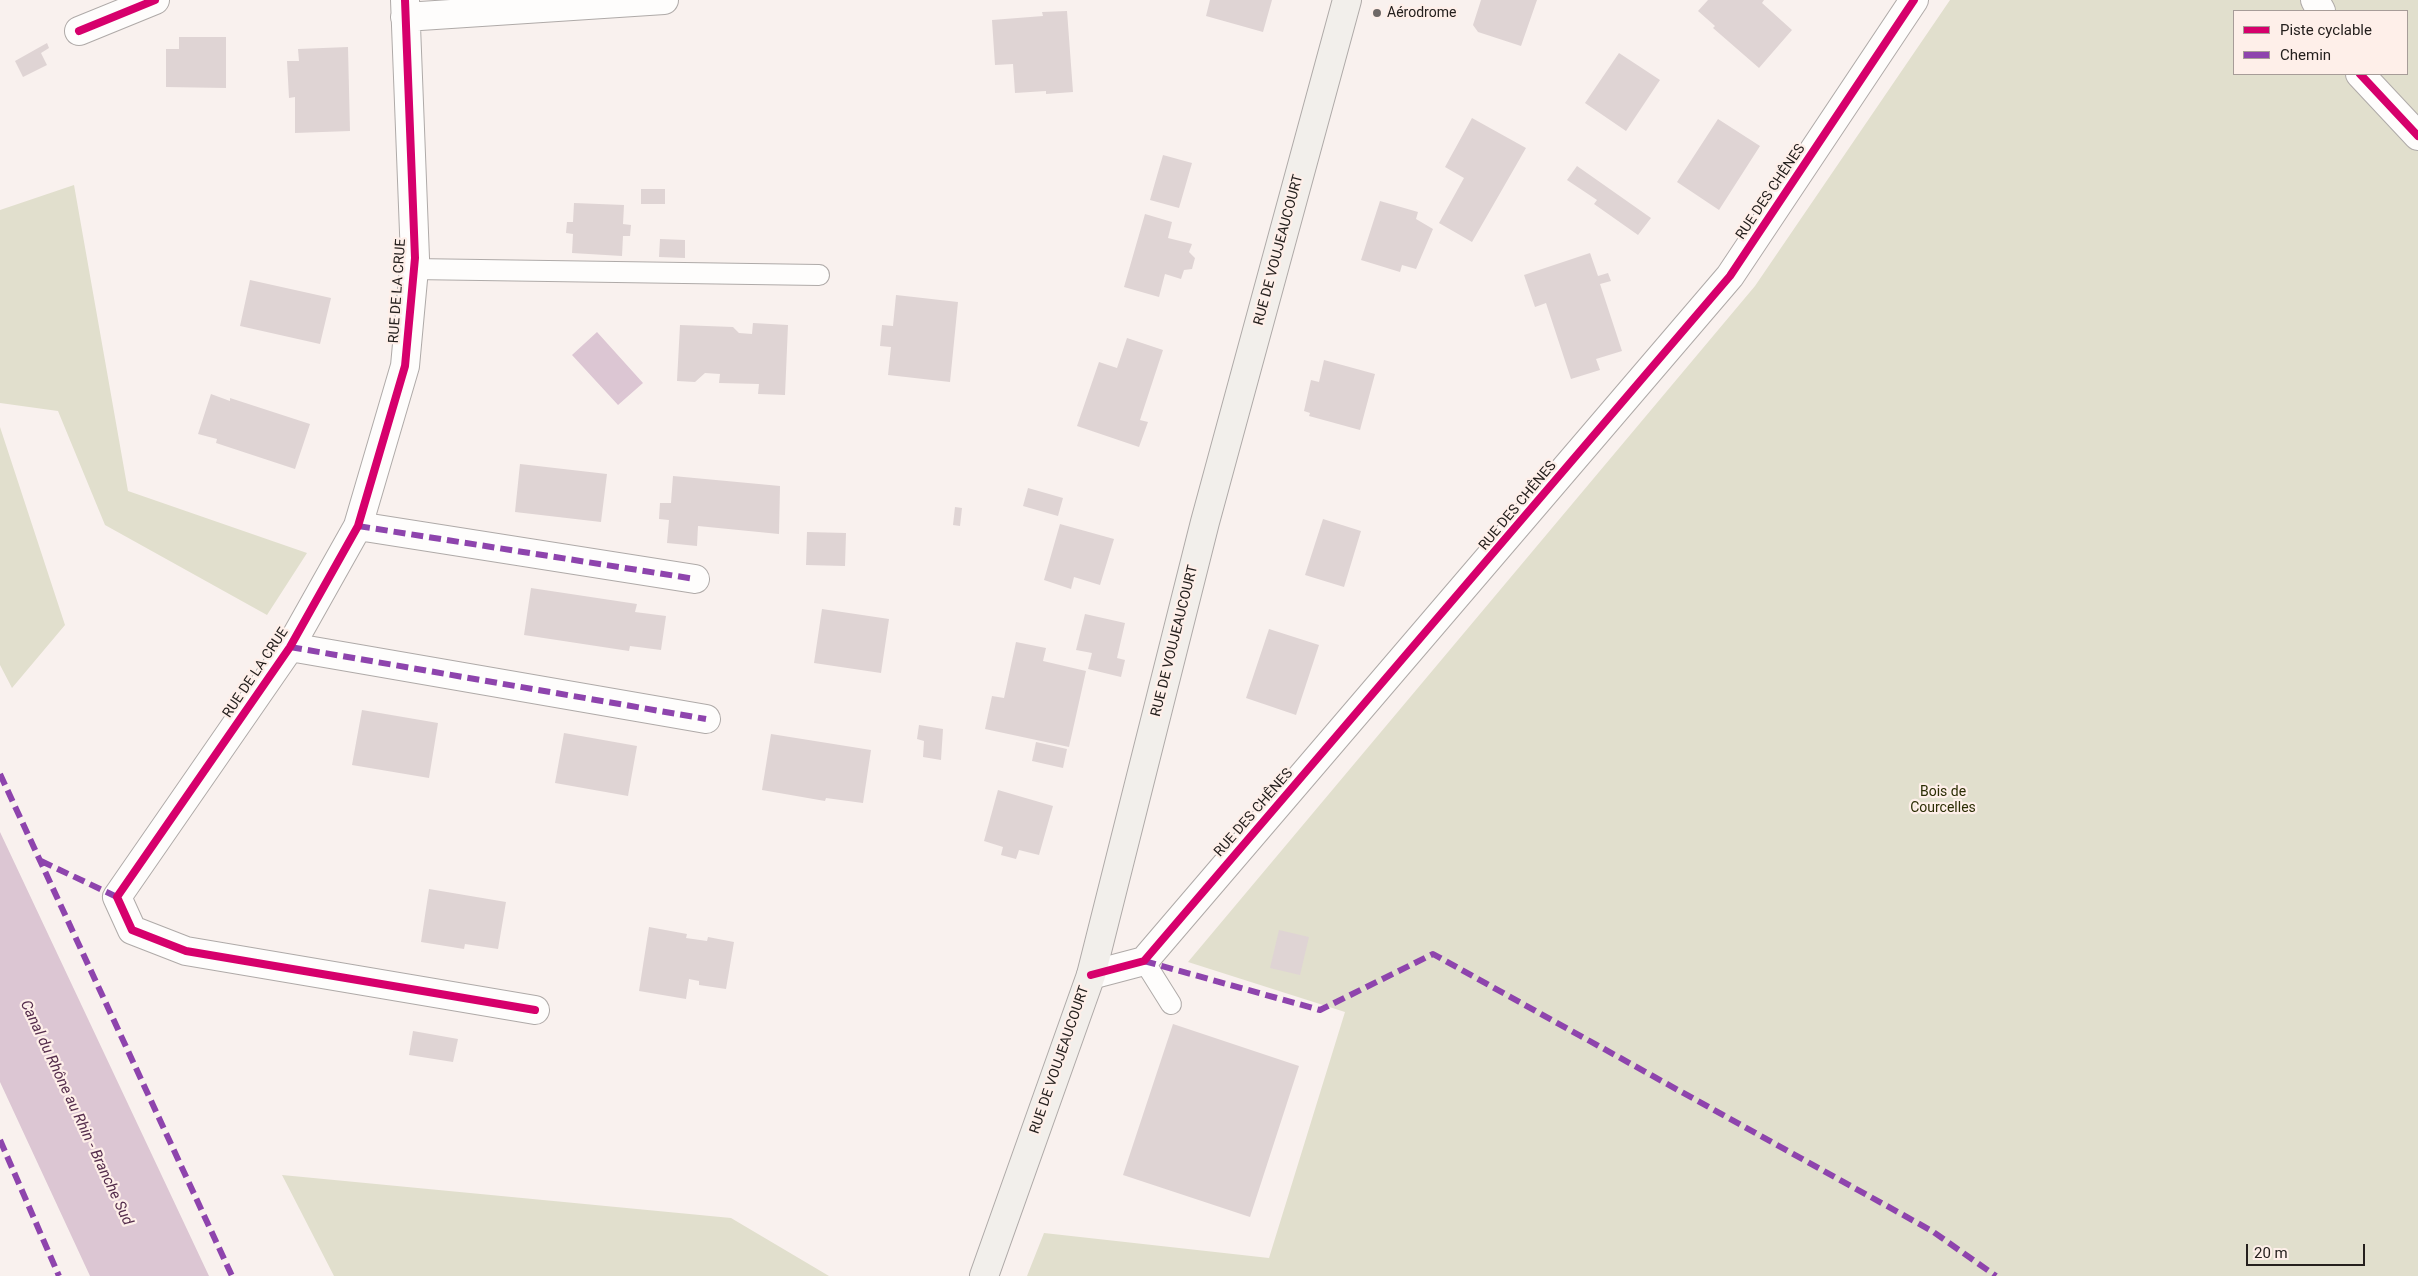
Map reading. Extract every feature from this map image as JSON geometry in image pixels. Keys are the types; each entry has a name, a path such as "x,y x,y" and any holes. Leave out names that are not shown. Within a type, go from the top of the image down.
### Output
{"main road":[{"name":"RUE DE VOUJEAUCOURT","path":"984,1276 1091,975 1205,522 1347,0"}],"street":[{"path":"79,31 155,0"},
{"path":"406,9 664,0"},
{"name":"RUE DES CHÊNES","path":"1144,961 1730,276 1914,0"},
{"name":"RUE DE LA CRUE","path":"406,9 414,269 405,366 358,526 290,647 116,897 132,930 186,951 535,1010"},
{"path":"2361,75 2418,136"},
{"path":"358,526 695,579"},
{"name":"RUE DE LA CRUE","path":"290,647 706,719"},
{"path":"1091,975 1144,961"}],"lane":[{"path":"414,269 819,275"},
{"path":"1144,961 1171,1004"}],"green space":[{"name":"Bois de Courcelles","path":"1950,0 2418,0 2418,1276 1027,1276 1044,1233 1269,1258 1345,1012 1188,962 1755,286"},
{"path":"74,185 128,491 307,553 267,615 105,525 58,411 0,403 0,210"},
{"path":"0,427 65,625 12,688 0,665"},
{"path":"282,1175 731,1218 829,1276 334,1276"}],"water":[{"path":"597,332 643,383 618,405 572,355"},
{"name":"Canal du Rhône au Rhin - Branche Sud","path":"0,832 209,1276 90,1276 0,1082"}],"building":[{"path":"1210,0 1272,0 1263,32 1206,16"},
{"path":"1481,0 1537,0 1521,46 1478,32 1473,25"},
{"path":"1708,0 1764,0 1762,3 1792,30 1759,68 1713,28 1715,26 1698,11"},
{"path":"1067,11 1073,92 1046,94 1046,91 1015,93 1013,64 995,65 992,20 1043,16 1042,12"},
{"path":"179,37 226,37 226,88 166,87 166,49 179,49"},
{"path":"47,43 49,48 41,53 47,65 23,77 15,61"},
{"path":"348,47 350,131 295,133 295,97 289,98 287,61 299,61 298,49"},
{"path":"1619,53 1660,80 1626,131 1585,103"},
{"path":"1472,118 1526,148 1472,242 1439,223 1464,178 1445,167"},
{"path":"1718,119 1760,146 1719,210 1677,182"},
{"path":"1163,155 1192,163 1179,208 1150,200"},
{"path":"1577,166 1651,218 1638,235 1594,204 1597,200 1567,180"},
{"path":"641,189 665,189 665,204 641,204"},
{"path":"1380,201 1418,212 1416,219 1433,229 1416,269 1402,265 1400,272 1361,260"},
{"path":"574,203 624,205 623,224 631,225 630,236 623,236 622,256 572,253 573,234 566,233 567,222 573,222"},
{"path":"1145,214 1172,222 1168,238 1192,244 1189,252 1195,258 1192,269 1184,270 1181,279 1165,274 1159,297 1124,287"},
{"path":"660,239 685,240 685,258 659,257"},
{"path":"1590,253 1598,276 1608,273 1611,281 1600,284 1622,351 1596,359 1600,370 1571,379 1546,303 1535,307 1524,275"},
{"path":"250,280 331,298 320,344 240,326"},
{"path":"896,295 958,302 950,382 888,375 891,347 880,346 882,325 893,326"},
{"path":"753,323 788,325 785,395 758,394 759,384 719,383 720,374 705,373 695,382 677,381 680,325 733,327 739,333 752,334"},
{"path":"1127,338 1163,350 1140,420 1148,422 1139,447 1077,426 1099,362 1117,368"},
{"path":"1324,360 1375,374 1360,430 1309,416 1310,413 1304,411 1311,380 1319,382"},
{"path":"211,394 230,401 230,398 310,424 295,469 216,443 217,439 198,434"},
{"path":"520,464 607,474 601,522 515,512"},
{"path":"673,476 780,486 779,534 698,526 697,546 667,543 669,520 659,519 660,503 671,503"},
{"path":"1028,488 1063,498 1058,516 1023,506"},
{"path":"955,507 962,508 960,526 953,525"},
{"path":"1323,519 1361,531 1344,587 1305,575"},
{"path":"1060,524 1114,539 1100,585 1074,577 1071,589 1044,580"},
{"path":"807,532 846,533 845,566 806,565"},
{"path":"531,588 637,604 635,612 666,616 661,650 630,646 629,651 524,635"},
{"path":"822,609 889,619 881,673 814,663"},
{"path":"1085,614 1125,623 1117,658 1125,660 1121,677 1088,669 1092,653 1076,650"},
{"path":"1269,629 1319,645 1296,715 1246,698"},
{"path":"1016,642 1046,648 1043,661 1086,671 1069,747 985,729 992,696 1004,698"},
{"path":"362,710 438,723 429,778 352,765"},
{"path":"919,725 943,729 941,760 923,757 924,741 917,739"},
{"path":"564,733 637,746 628,796 555,783"},
{"path":"771,734 871,750 863,803 826,798 825,801 762,790"},
{"path":"1036,742 1067,749 1063,768 1032,761"},
{"path":"998,790 1053,806 1039,855 1019,850 1016,859 1001,855 1003,847 984,841"},
{"path":"429,889 506,902 498,949 465,944 464,949 421,942"},
{"path":"649,927 687,934 686,938 707,941 708,937 734,942 726,989 699,985 699,981 689,979 686,999 639,991"},
{"path":"1279,930 1309,937 1300,975 1270,968"},
{"path":"1173,1024 1299,1066 1250,1217 1123,1175"},
{"path":"413,1031 458,1039 453,1062 409,1055"}],"marked path":[{"path":"358,526 695,579"},
{"path":"290,647 706,719"},
{"path":"0,774 232,1276"},
{"path":"41,861 117,897"},
{"path":"1144,961 1320,1010 1433,954 1932,1231 1996,1276"},
{"path":"0,1140 59,1276"}],"cycle path":[{"path":"79,31 155,0"},
{"path":"405,0 415,258 405,366 358,526 290,647 117,897 132,930 186,951 535,1010"},
{"path":"1091,975 1144,961 1730,276 1914,0"},
{"path":"2361,75 2418,136"}],"place":[{"name":"Aérodrome","path":"1377,13"}]}
